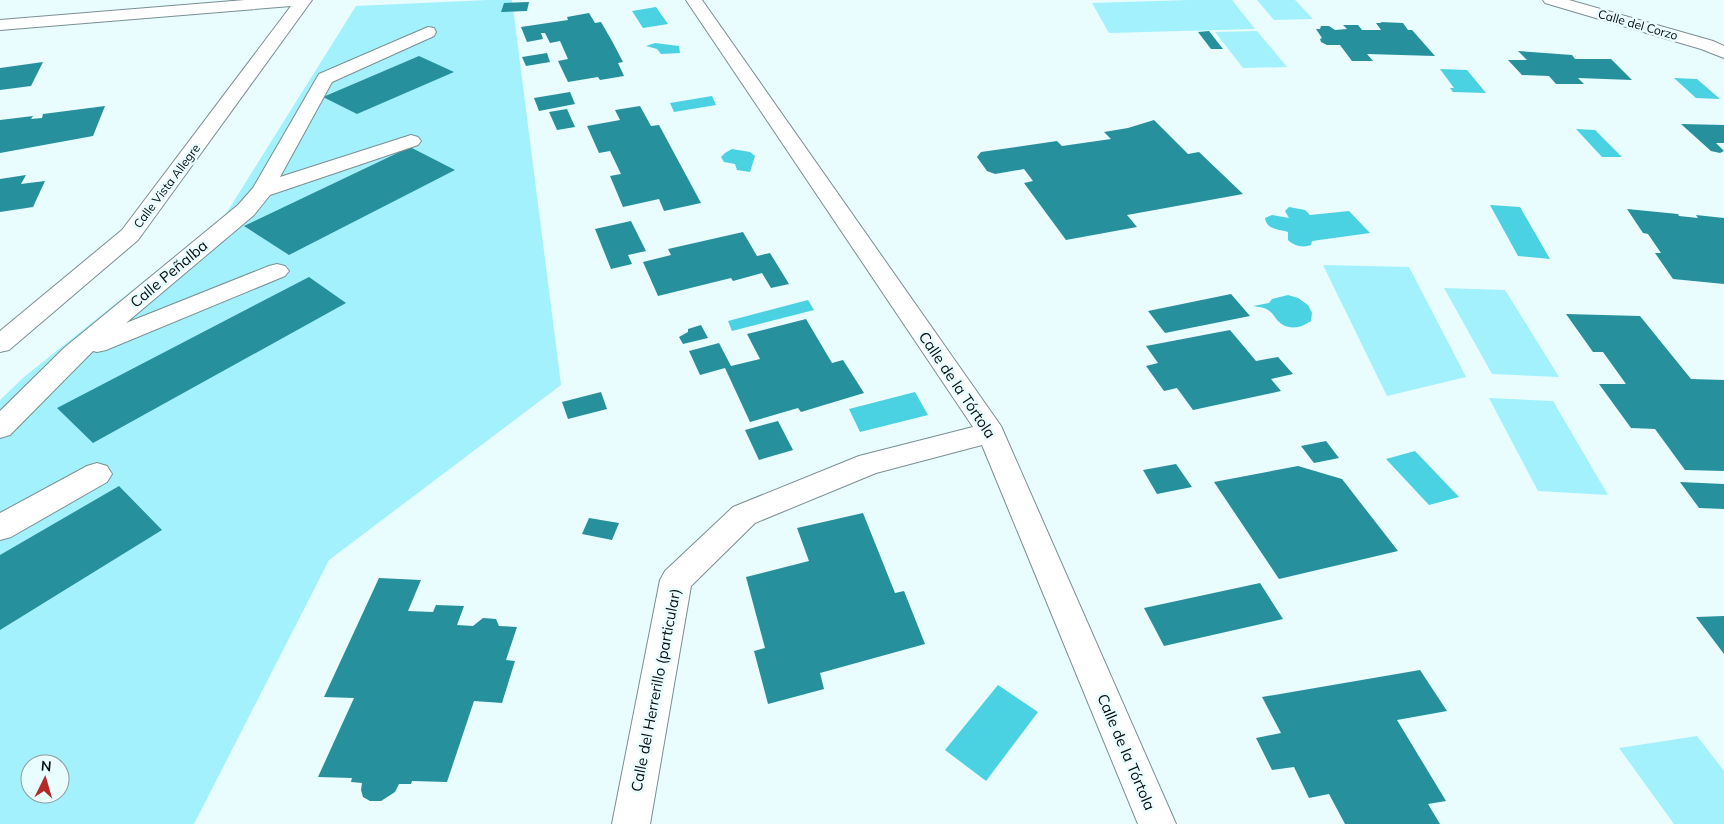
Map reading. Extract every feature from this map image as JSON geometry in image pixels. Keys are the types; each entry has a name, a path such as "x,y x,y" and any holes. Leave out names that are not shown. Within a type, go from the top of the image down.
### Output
{"street":[{"path":"66,18 90,0"},
{"path":"0,25 66,18 304,0"},
{"name":"Calle Vista Allegre","path":"0,344 130,235 304,0"},
{"name":"Calle del Corzo","path":"1551,0 1707,44 1724,53"},
{"name":"Calle de la Tórtola","path":"704,4 991,433 1157,824"},
{"name":"Calle Peñalba","path":"0,428 73,354 246,210 262,190 325,78 428,32"},
{"path":"262,190 411,141"},
{"name":"Calle Peñalba","path":"73,354 277,272"},
{"name":"Calle del Herrerillo (particular)","path":"631,824 676,580 744,514 869,464 991,433"},
{"path":"0,528 97,474"}],"shaded area":[{"path":"512,0 561,385 329,560 194,824 0,824 0,400 24,377 224,217 356,6"},
{"path":"1232,0 1255,29 1109,33 1092,3"},
{"path":"1257,0 1295,0 1313,19 1274,20"},
{"path":"656,7 668,24 643,28 632,11"},
{"path":"1257,31 1287,67 1243,68 1215,32"},
{"path":"655,43 679,46 680,53 661,54 657,49 646,46"},
{"path":"1440,69 1467,70 1486,93 1453,92 1450,88 1454,88"},
{"path":"1674,78 1697,79 1720,99 1696,98"},
{"path":"712,96 716,105 674,112 670,103"},
{"path":"1576,129 1595,130 1622,157 1602,157"},
{"path":"732,149 750,152 755,156 750,172 737,170 735,164 724,162 721,157"},
{"path":"1490,205 1520,207 1550,259 1518,256"},
{"path":"1289,207 1305,210 1310,215 1349,211 1370,233 1312,241 1311,245 1308,246 1296,245 1288,240 1288,232 1271,227 1265,218 1272,215 1289,218 1285,211"},
{"path":"1323,265 1409,267 1466,377 1387,396"},
{"path":"1444,288 1505,290 1559,377 1492,374"},
{"path":"1288,295 1298,298 1308,305 1312,313 1311,321 1299,327 1286,326 1278,321 1271,312 1253,306 1269,303 1272,299"},
{"path":"808,300 814,310 732,331 728,321"},
{"path":"915,392 928,415 860,432 849,409"},
{"path":"1489,398 1553,401 1608,495 1538,491"},
{"path":"1415,451 1459,497 1429,505 1386,459"},
{"path":"998,685 1038,712 986,781 945,750"},
{"path":"1697,736 1724,771 1724,824 1674,824 1619,748"}],"building":[{"path":"529,2 527,11 501,12 504,3"},
{"path":"589,13 595,23 601,22 612,41 623,62 618,63 624,76 600,80 598,77 568,82 558,61 568,59 560,41 550,43 545,33 541,33 543,39 527,42 521,27 568,20 567,17"},
{"path":"1380,22 1403,23 1408,30 1412,30 1435,56 1367,54 1373,61 1352,61 1340,45 1327,45 1321,42 1320,39 1322,38 1316,29 1320,29 1321,26 1329,26 1335,30 1347,29 1343,25 1358,25 1362,30 1381,30 1376,23 1382,23"},
{"path":"1209,31 1223,49 1211,49 1198,32"},
{"path":"1518,51 1572,55 1575,59 1611,59 1632,80 1578,78 1584,84 1556,84 1549,76 1522,75 1508,60 1527,60"},
{"path":"547,53 550,62 526,66 522,57"},
{"path":"419,56 454,72 357,114 323,97"},
{"path":"43,62 31,86 0,90 0,68"},
{"path":"570,92 575,104 539,111 534,98"},
{"path":"105,106 93,136 0,153 0,120 33,116 31,119 42,118 43,114"},
{"path":"640,106 651,126 659,125 701,203 664,211 659,199 623,207 610,176 621,174 610,151 599,153 587,126 620,120 615,110"},
{"path":"567,109 575,127 557,130 549,112"},
{"path":"1154,120 1188,154 1199,152 1243,194 1127,215 1137,227 1066,240 1024,183 1033,181 1024,169 995,174 987,171 977,157 981,152 1057,141 1062,146 1111,139 1104,132 1128,128"},
{"path":"1681,124 1724,125 1724,143 1716,143 1724,151 1720,153 1711,151"},
{"path":"410,147 455,170 289,255 244,226"},
{"path":"26,175 21,184 45,181 33,207 0,212 0,179"},
{"path":"1627,209 1698,218 1696,215 1724,218 1724,284 1673,279 1655,253 1661,253 1648,234 1643,233"},
{"path":"631,221 646,251 628,255 632,264 611,269 595,229"},
{"path":"743,232 757,256 770,253 789,284 771,288 762,273 733,281 731,278 658,296 643,262 671,255 668,249"},
{"path":"309,277 346,303 93,443 57,408"},
{"path":"1231,294 1250,316 1165,333 1148,311"},
{"path":"1566,314 1640,316 1691,379 1724,380 1724,471 1685,470 1655,429 1631,428 1599,384 1626,384 1603,352 1593,352"},
{"path":"806,319 832,363 843,360 864,393 801,412 798,408 750,422 725,368 700,375 689,351 719,343 731,366 760,359 747,334"},
{"path":"701,325 708,338 683,344 679,337 688,332 688,329"},
{"path":"1230,330 1256,361 1278,357 1293,374 1271,379 1281,391 1193,410 1177,388 1164,391 1146,366 1158,363 1146,346"},
{"path":"601,392 607,409 568,419 562,402"},
{"path":"778,421 793,450 759,460 745,430"},
{"path":"1326,441 1339,458 1314,463 1301,446"},
{"path":"1176,464 1192,487 1157,494 1143,470"},
{"path":"1298,466 1342,479 1398,551 1279,579 1214,482"},
{"path":"1680,482 1724,484 1724,509 1699,508"},
{"path":"119,486 162,530 0,630 0,555"},
{"path":"863,513 895,593 904,591 925,644 820,673 824,689 768,704 754,651 765,648 746,577 809,561 797,528"},
{"path":"589,518 619,523 612,540 582,534"},
{"path":"379,578 421,580 408,611 433,612 436,605 464,606 457,625 473,626 483,618 496,619 499,626 517,627 506,660 515,661 502,703 474,701 447,782 412,781 411,784 399,784 395,792 381,801 370,801 363,797 362,783 351,782 352,778 318,777 354,698 324,697"},
{"path":"1260,583 1283,619 1164,646 1144,608"},
{"path":"1724,616 1724,654 1696,617"},
{"path":"1420,670 1447,711 1397,720 1446,801 1428,804 1440,824 1345,824 1329,794 1309,798 1294,767 1272,770 1256,738 1281,733 1262,697"}]}
